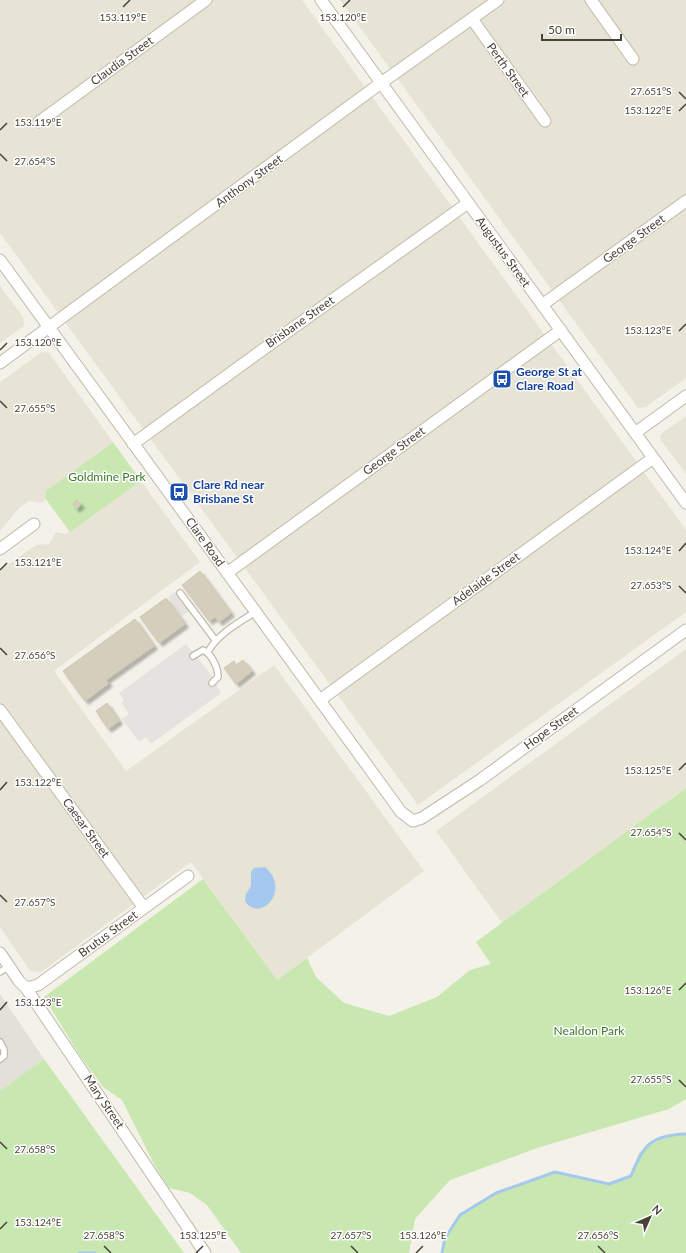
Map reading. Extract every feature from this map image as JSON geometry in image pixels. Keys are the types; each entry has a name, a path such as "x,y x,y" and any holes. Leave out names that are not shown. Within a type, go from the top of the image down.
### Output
{"street":[{"name":"Claudia Street","path":"39,122 206,0"},
{"name":"Augustus Street","path":"321,0 686,503"},
{"name":"Anthony Street","path":"0,363 381,83 498,0"},
{"path":"591,0 633,59"},
{"name":"Perth Street","path":"472,19 545,121"},
{"name":"George Street","path":"542,305 686,201"},
{"name":"Brisbane Street","path":"133,444 468,203"},
{"name":"Clare Road","path":"0,260 401,812 413,821"},
{"name":"George Street","path":"227,572 561,330"},
{"path":"635,433 686,396"},
{"name":"Adelaide Street","path":"320,700 653,458"},
{"path":"0,549 34,524"},
{"name":"Hope Street","path":"413,821 422,818 480,780 686,630"},
{"name":"Caesar Street","path":"0,710 144,908"},
{"name":"Brutus Street","path":"26,988 38,985 188,876"},
{"name":"Mary Street","path":"0,953 4,969 26,988 205,1253"}],"lane":[{"path":"180,593 216,641"},
{"path":"208,652 216,641 256,612"},
{"path":"193,656 203,650 208,652 218,671 218,677 212,683"},
{"path":"0,1042 4,1050 4,1056 0,1059"}],"shaded area":[{"path":"0,0 302,0 686,530 686,612 418,805 0,233"},
{"path":"340,0 686,0 686,378 646,407 638,408"},
{"path":"0,286 23,317 24,326 0,343"},
{"path":"42,352 49,353 113,442 46,491 44,503 29,501 20,507 0,531 0,382"},
{"path":"686,416 686,474 660,439 661,434"},
{"path":"141,481 200,562 54,671 126,771 274,665 424,871 277,980 191,862 41,972 30,971 0,927 0,570 36,545 49,544 56,532 66,534"},
{"path":"175,592 189,611 182,616 168,597"},
{"path":"186,644 212,676 221,693 151,744 146,737 139,742 122,719 129,714 121,702 124,700 119,693"},
{"path":"686,649 686,788 502,923 436,831"},
{"path":"0,994 44,1059 0,1091"}],"green space":[{"name":"Goldmine Park","path":"113,442 141,481 70,532 45,498 46,491"},
{"name":"Nealdon Park","path":"686,788 686,1099 669,1109 540,1147 450,1180 415,1219 409,1253 241,1253 207,1205 190,1193 169,1188 154,1164 122,1100 103,1087 79,1054 44,997 203,879 277,980 307,958 316,977 344,1003 389,1016 437,997 470,970 491,964 476,942"},
{"path":"44,1059 184,1253 0,1253 0,1091"},
{"path":"686,1134 686,1253 442,1253 445,1238 460,1215 496,1193 555,1172 609,1184 631,1176 639,1153 659,1137"}],"water":[{"path":"265,867 273,876 275,885 274,894 271,901 258,909 251,907 245,901 246,894 251,886 251,872 254,868"}],"building":[{"path":"77,500 81,505 76,509 73,504"},
{"path":"200,571 231,613 219,622 215,617 209,621 182,585"},
{"path":"166,598 185,624 159,643 140,617"},
{"path":"135,619 154,646 106,680 109,683 85,701 63,671"},
{"path":"243,660 252,671 236,684 224,668 234,661 236,665"},
{"path":"107,703 119,721 108,729 96,711"}],"waterway":[{"path":"442,1253 445,1238 460,1215 496,1193 555,1172 609,1184 631,1176 644,1149 656,1140 664,1137 686,1134"},
{"path":"79,1253 95,1253"}],"place":[{"name":"George St at Clare Road","path":"502,379"},
{"name":"Clare Rd near Brisbane St","path":"179,492"}]}
